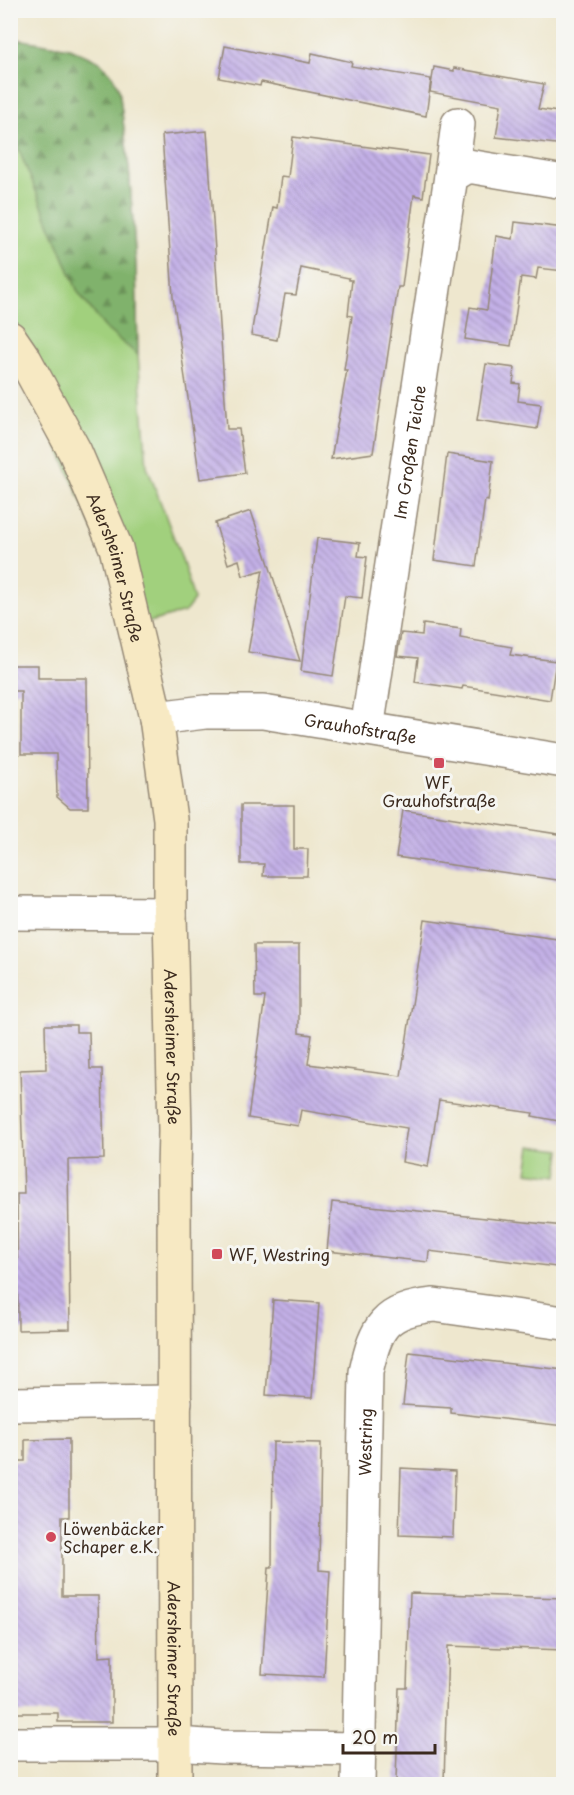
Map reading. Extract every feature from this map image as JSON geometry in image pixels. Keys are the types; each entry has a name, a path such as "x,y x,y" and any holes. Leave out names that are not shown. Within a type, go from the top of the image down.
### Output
{"main road":[{"name":"Adersheimer Straße","path":"10,338 25,360 75,452 116,548 156,718 170,819 175,1131 175,1785"}],"street":[{"name":"Im Großen Teiche","path":"368,729 458,124"},
{"path":"451,176 468,166 564,182"},
{"name":"Grauhofstraße","path":"156,718 205,712 263,712 564,761"},
{"path":"10,914 170,914"},
{"name":"Westring","path":"358,1785 366,1372 372,1343 382,1326 396,1314 416,1307 434,1305 564,1323"},
{"path":"10,1404 175,1402"},
{"path":"10,1744 174,1744 358,1749"}],"green space":[{"path":"10,38 69,48 100,62 112,75 119,89 129,168 136,265 138,355 147,466 184,565 194,600 185,612 135,626 11,338"},
{"path":"11,38 69,48 100,62 112,75 119,89 129,168 136,265 138,355 106,329 78,292 11,131"},
{"path":"531,1146 561,1150 558,1176 527,1172"}],"building":[{"path":"225,46 310,63 312,53 352,62 351,66 431,79 426,116 261,82 260,86 219,78"},
{"path":"434,67 454,71 454,68 544,84 538,109 564,113 564,145 496,137 501,105 430,92"},
{"path":"207,131 227,429 239,429 245,473 200,479 173,297 162,135"},
{"path":"293,137 429,155 423,197 414,195 402,287 398,287 373,453 331,459 347,370 344,370 352,316 348,315 352,280 301,268 296,295 285,294 277,340 251,335 273,207 277,208 281,176 288,177"},
{"path":"515,222 564,228 564,271 538,268 536,279 521,277 511,346 465,339 470,307 487,310 496,236 513,239"},
{"path":"486,364 515,368 513,383 520,384 518,401 541,404 537,429 477,420"},
{"path":"447,454 493,461 476,566 434,560"},
{"path":"251,511 300,661 248,652 263,570 243,576 239,560 228,564 215,523"},
{"path":"317,538 360,543 358,556 367,557 362,598 345,596 333,676 301,671"},
{"path":"423,624 461,629 460,638 512,647 510,655 556,661 550,700 463,686 462,689 415,682 418,658 397,656 401,633 422,635"},
{"path":"10,665 38,665 38,678 87,678 88,808 70,808 57,797 56,754 21,754 21,691 10,691"},
{"path":"241,805 294,805 294,849 308,849 307,876 263,876 264,864 241,864"},
{"path":"403,810 564,835 564,881 396,857"},
{"path":"425,920 564,940 564,1122 532,1116 533,1113 439,1100 428,1167 402,1162 407,1128 301,1110 298,1126 248,1118 265,997 255,997 254,945 299,945 299,1033 312,1035 308,1064 401,1076"},
{"path":"45,1025 76,1025 76,1032 89,1032 90,1069 102,1069 104,1159 68,1160 70,1329 18,1330 17,1194 24,1194 20,1070 46,1069"},
{"path":"332,1202 564,1226 564,1268 429,1251 428,1262 327,1251"},
{"path":"273,1300 319,1303 312,1398 266,1395"},
{"path":"409,1352 564,1370 564,1426 451,1413 451,1408 403,1405"},
{"path":"69,1439 69,1517 62,1517 62,1596 98,1596 99,1657 112,1656 112,1722 58,1722 58,1713 10,1713 10,1461 25,1461 25,1440"},
{"path":"273,1442 321,1443 319,1570 330,1571 324,1677 262,1674 269,1567 272,1567"},
{"path":"401,1468 455,1471 453,1537 399,1535"},
{"path":"410,1593 564,1598 564,1650 448,1646 444,1782 396,1781 399,1688 407,1688"}],"place":[{"name":"WF, Grauhofstraße","path":"439,763"},
{"name":"WF, Westring","path":"217,1254"},
{"name":"Löwenbäcker Schaper e.K.","path":"51,1537"}]}
